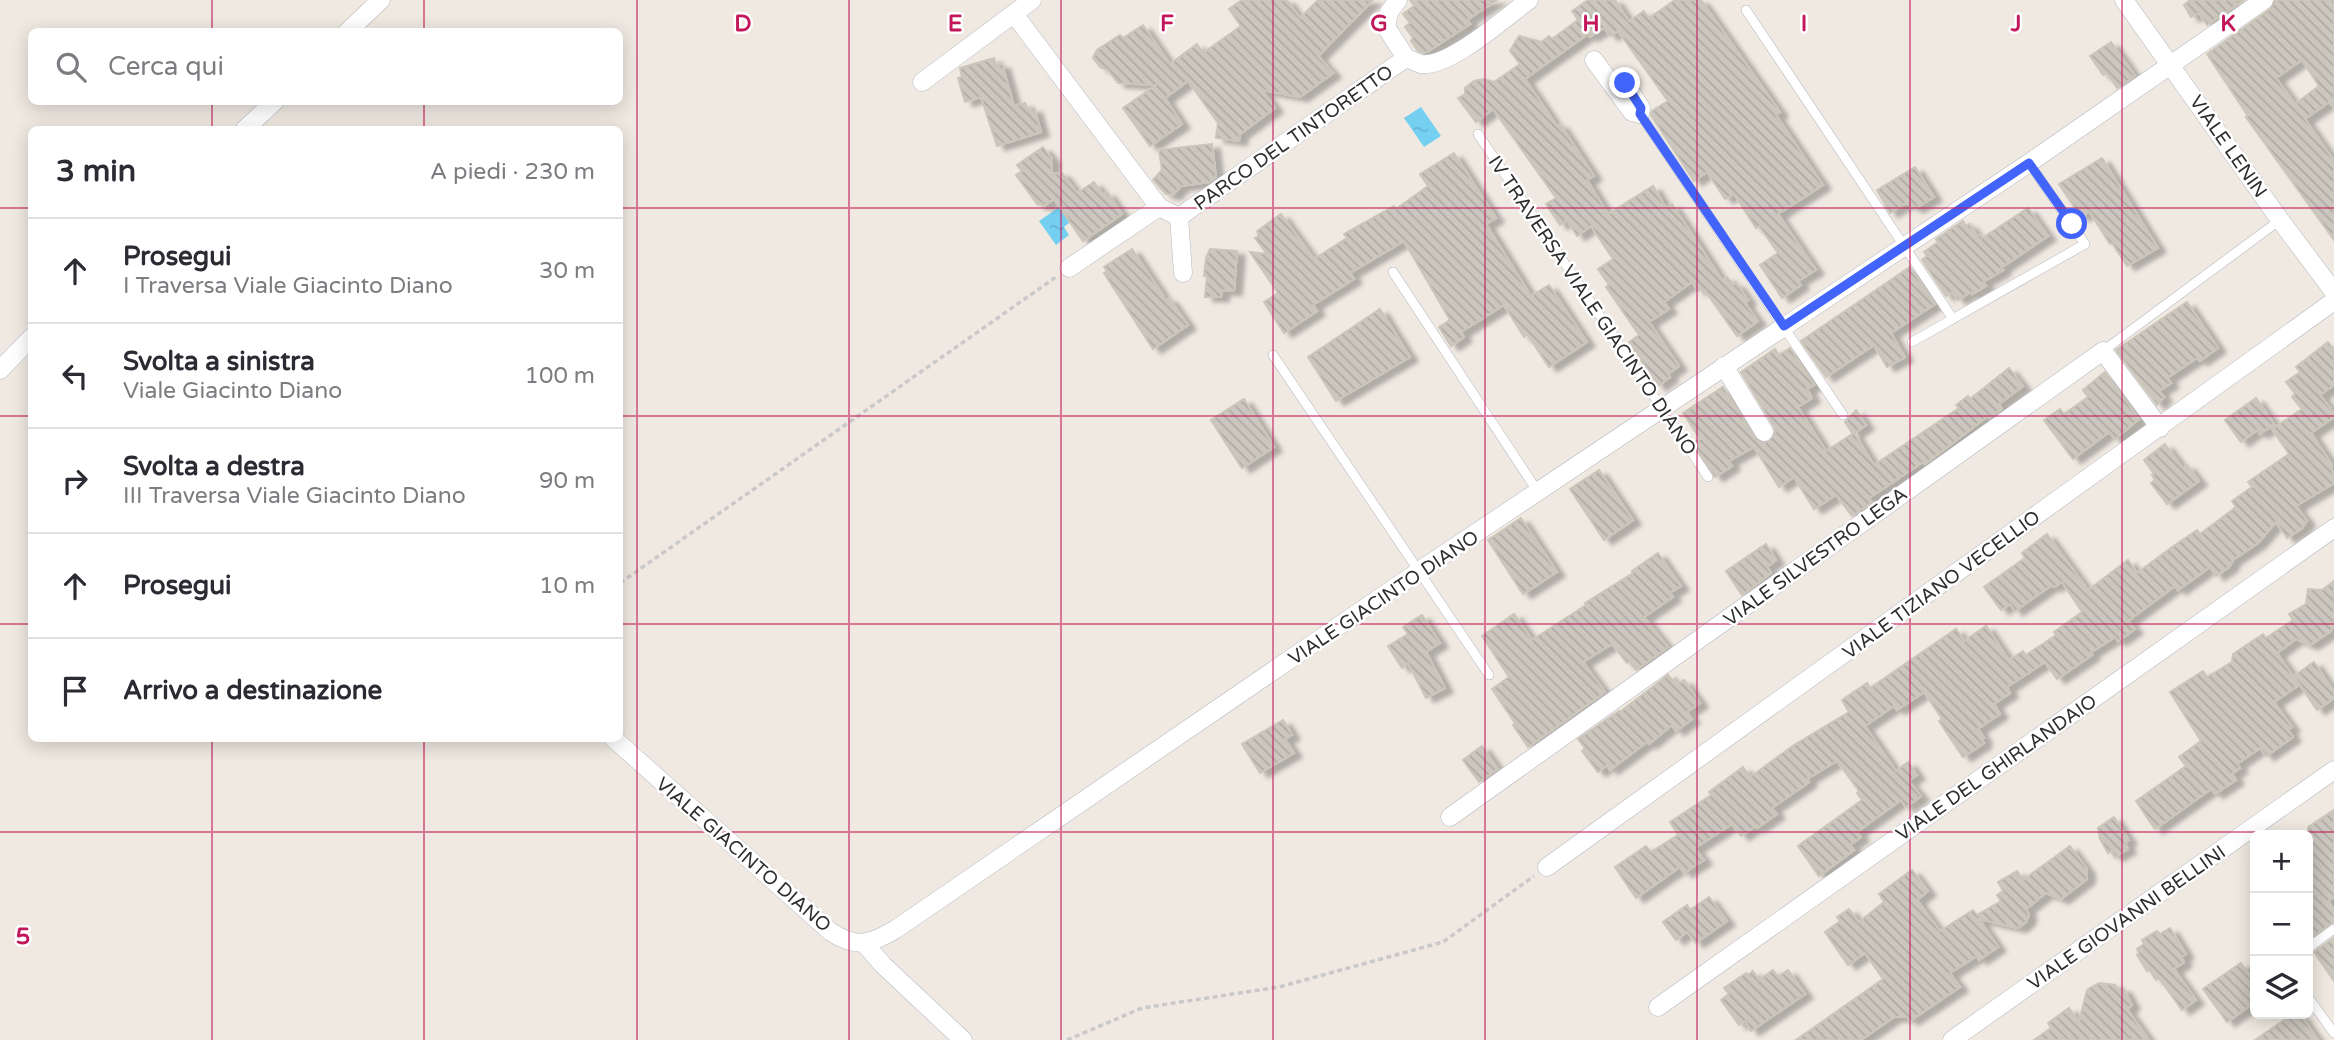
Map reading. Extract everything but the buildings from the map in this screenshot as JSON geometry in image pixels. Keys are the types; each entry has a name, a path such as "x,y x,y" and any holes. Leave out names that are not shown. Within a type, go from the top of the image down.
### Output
{"street":[{"path":"351,28 381,0"},
{"path":"922,82 1032,0"},
{"name":"PARCO DEL TINTORETTO","path":"1398,0 1389,12 1386,27 1406,58 1422,64 1456,55 1528,0"},
{"name":"VIALE LENIN","path":"2124,0 2334,292"},
{"name":"VIALE GIACINTO DIANO","path":"617,742 831,932 845,940 864,943 876,940 896,929 1419,571 2029,163 2264,0"},
{"name":"PARCO DEL TINTORETTO","path":"1014,14 1159,207 1180,217"},
{"name":"PARCO DEL TINTORETTO","path":"1180,217 1406,58"},
{"path":"1594,60 1632,112 1640,114 1641,108 1625,83"},
{"path":"248,126 271,105"},
{"path":"1069,268 1159,207"},
{"name":"PARCO DEL TINTORETTO","path":"1180,217 1183,273"},
{"name":"VIALE TIZIANO VECELLIO","path":"1547,867 2334,301"},
{"path":"0,370 28,341"},
{"path":"2103,351 2160,428"},
{"name":"VIALE SILVESTRO LEGA","path":"1450,817 2103,351"},
{"path":"1724,366 1764,432"},
{"name":"VIALE DEL GHIRLANDAIO","path":"1658,1007 2334,528"},
{"name":"VIALE GIOVANNI BELLINI","path":"1952,1040 2334,770"},
{"path":"864,943 883,965 963,1040"}],"lane":[{"path":"1746,10 1952,319"},
{"path":"1640,114 1843,415"},
{"name":"IV TRAVERSA VIALE GIACINTO DIANO","path":"1478,134 1708,477"},
{"path":"1912,342 2085,244 2029,163"},
{"path":"2103,351 2280,220"},
{"path":"1393,272 1538,492"},
{"path":"1273,355 1489,675"},
{"path":"2313,944 2334,929"},
{"path":"2313,1004 2332,1027"}],"path":[{"path":"623,581 1069,268"},
{"path":"1067,1040 1142,1008 1279,987 1443,942 1547,867"}],"water":[{"path":"1421,107 1441,136 1424,147 1404,118"},
{"path":"1061,206 1070,222 1064,227 1069,235 1056,245 1039,221"}],"route":[{"path":"1625,83 1641,108 1640,114 1784,326 2029,163 2072,224"}]}
